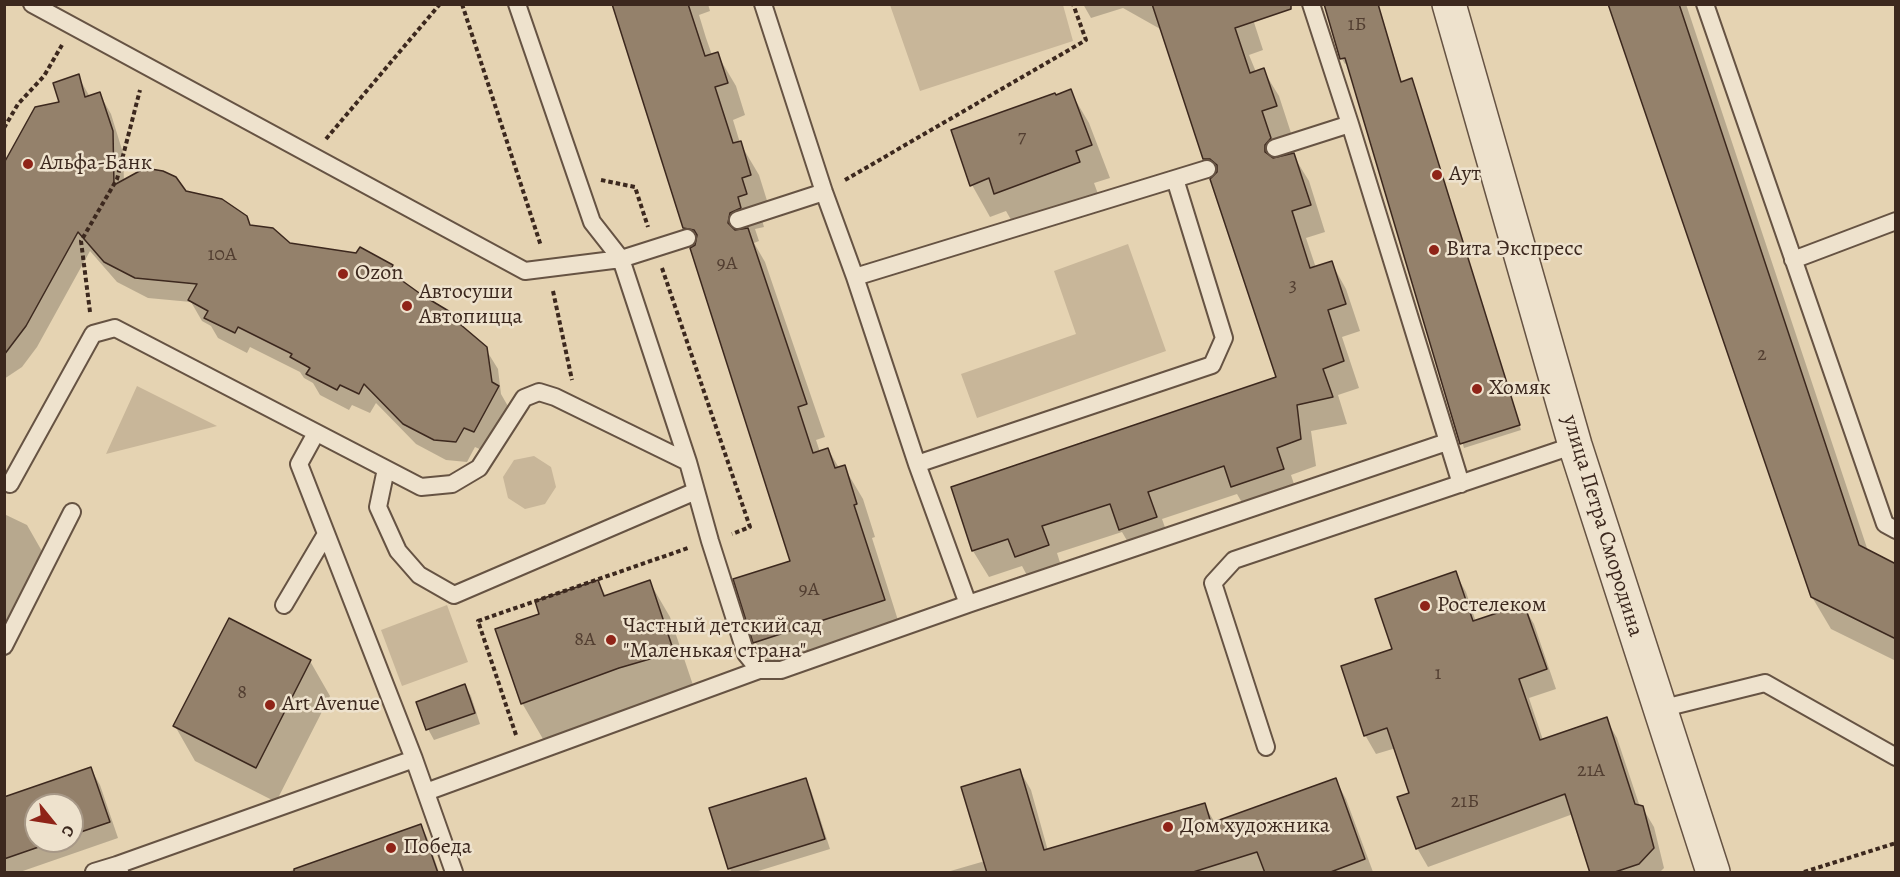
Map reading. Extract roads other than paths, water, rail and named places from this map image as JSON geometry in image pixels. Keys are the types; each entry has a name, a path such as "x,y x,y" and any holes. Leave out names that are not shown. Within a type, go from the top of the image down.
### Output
{"street":[{"name":"улица Петра Смородина","path":"1449,4 1575,445 1713,873"}],"lane":[{"path":"32,4 525,271 621,259 687,238"},
{"path":"517,4 592,222 621,259 688,462 746,654 759,670"},
{"path":"763,4 824,192 855,277 917,464 968,604"},
{"path":"1311,4 1461,484"},
{"path":"1705,4 1885,525 1896,530"},
{"path":"1275,148 1350,124"},
{"path":"855,277 1207,169"},
{"path":"917,464 1212,365 1224,338 1175,179"},
{"path":"738,220 824,192"},
{"path":"1793,260 1896,221"},
{"path":"10,484 93,334 115,328 421,487 452,484 478,468 524,398 539,392 555,397 688,462"},
{"path":"316,433 299,464 414,759 454,873"},
{"path":"426,792 759,670 781,670 968,604 1448,442"},
{"path":"1266,747 1213,583 1234,560 1575,445"},
{"path":"386,469 378,507 398,551 419,575 454,595 696,491"},
{"path":"4,646 72,512"},
{"path":"284,605 326,534"},
{"path":"1660,709 1765,683 1896,757"},
{"path":"94,873 119,869 414,759"}],"place":[{"name":"Альфа-Банк","path":"28,164"},
{"name":"Аут","path":"1437,175"},
{"name":"Вита Экспресс","path":"1434,250"},
{"name":"Ozon","path":"343,274"},
{"name":"Автосуши Автопицца","path":"407,306"},
{"name":"Хомяк","path":"1477,389"},
{"name":"Ростелеком","path":"1425,606"},
{"name":"Частный детский сад \"Маленькая страна\"","path":"611,640"},
{"name":"Art Avenue","path":"270,705"},
{"name":"Дом художника","path":"1168,827"},
{"name":"Победа","path":"391,848"}]}
